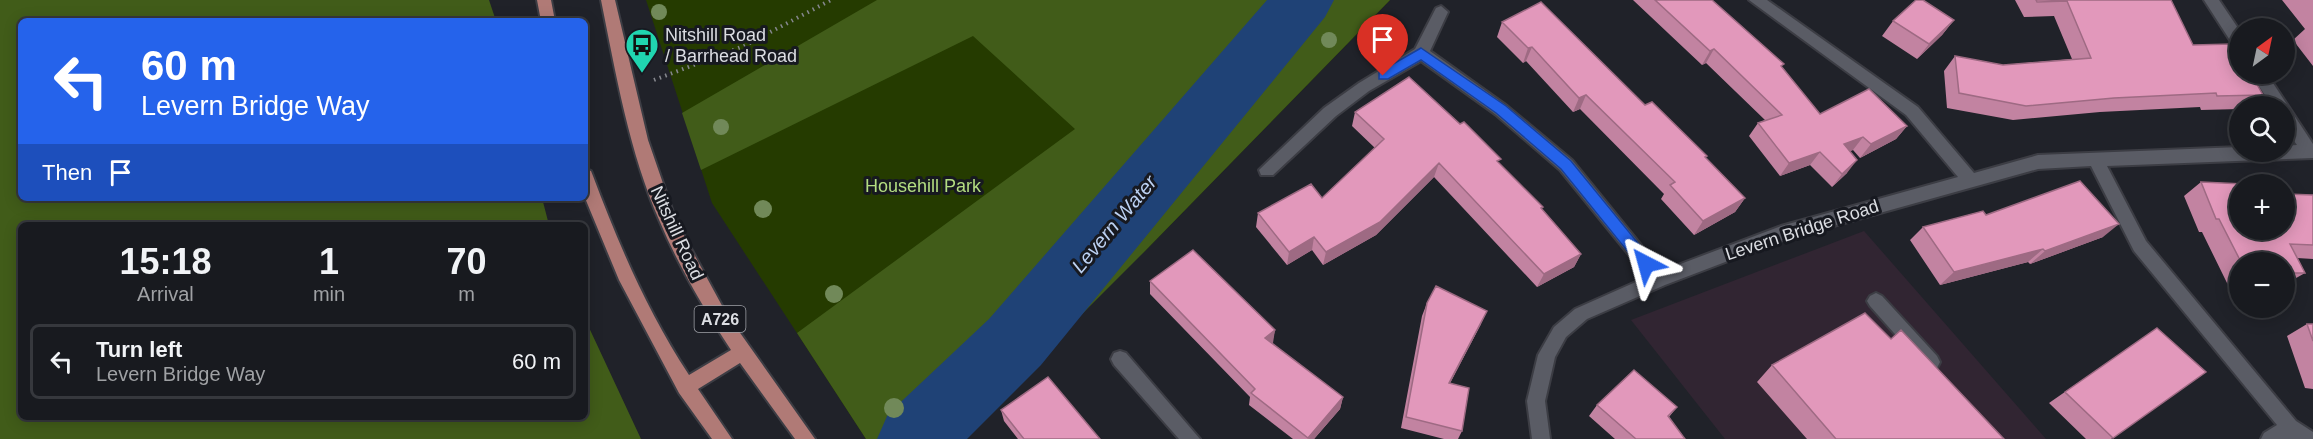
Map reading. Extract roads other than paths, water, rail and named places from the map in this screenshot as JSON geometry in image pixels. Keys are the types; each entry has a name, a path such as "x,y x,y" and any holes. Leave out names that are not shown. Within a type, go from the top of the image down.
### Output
{"main road":[{"path":"543,0 547,18"},
{"name":"Nitshill Road","path":"608,0 627,91 654,187 687,262 742,353 806,439"},
{"path":"588,185 607,239 636,301 685,387 723,439"},
{"path":"685,387 742,353"}],"street":[{"path":"1756,0 1912,111 1970,180"},
{"path":"2211,0 2229,27"},
{"path":"1267,170 1330,112 1364,87 1421,53 1441,12"},
{"path":"1421,53 1501,110 1566,165 1659,280"},
{"path":"2295,128 2311,151"},
{"name":"Levern Bridge Road","path":"1541,439 1536,401 1547,355 1560,332 1581,314 1659,280 1781,232 2038,162 2311,151"},
{"path":"2096,161 2140,246 2290,428 2308,439"},
{"path":"1876,301 1945,379"},
{"path":"1120,359 1191,439"},
{"path":"2270,439 2290,428"}],"waterway":[{"name":"Levern Water","path":"915,439 1015,342 1303,0"}],"place":[{"name":"Nitshill Road / Barrhead Road","path":"642,74"}],"park label":[{"name":"Househill Park","path":"923,186"}]}
